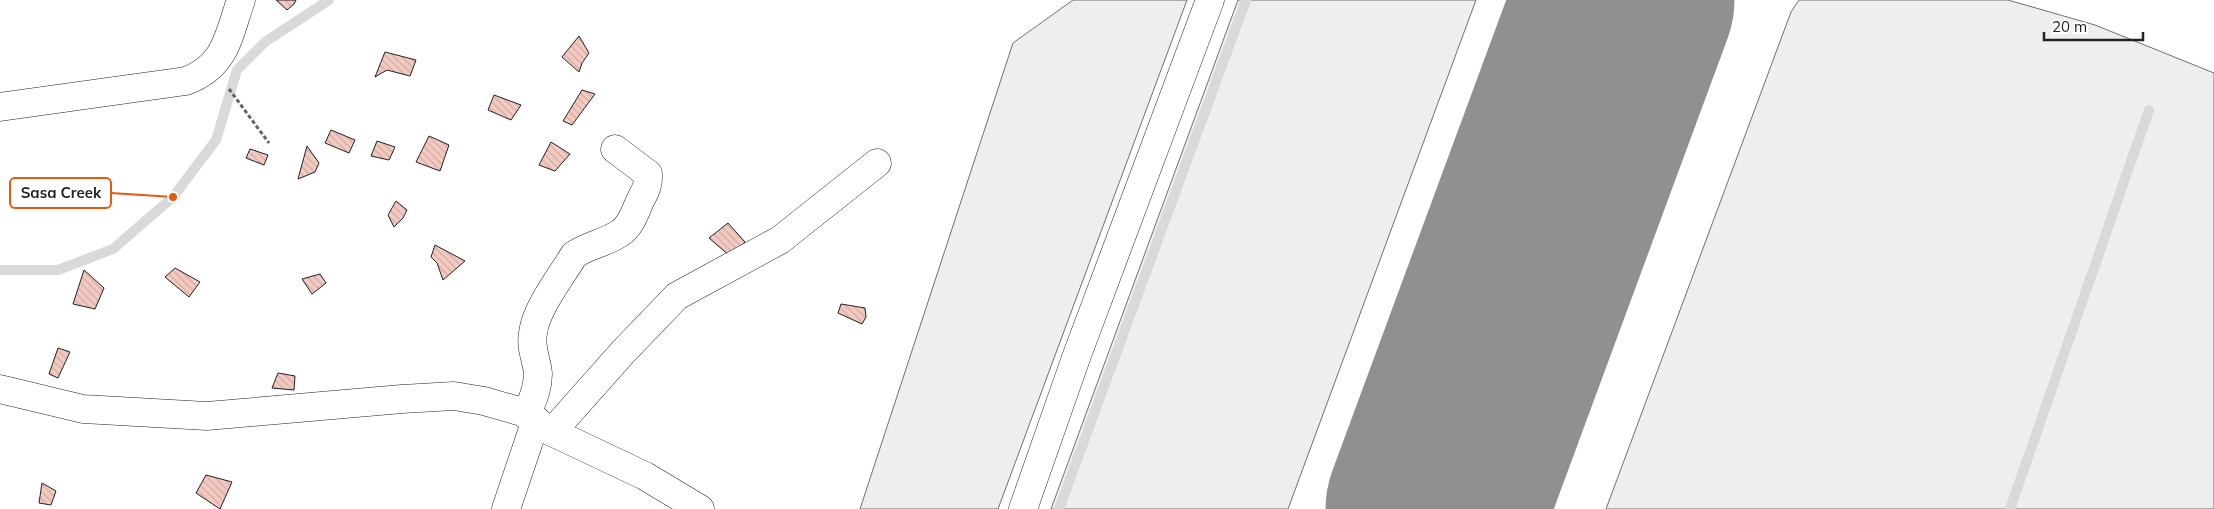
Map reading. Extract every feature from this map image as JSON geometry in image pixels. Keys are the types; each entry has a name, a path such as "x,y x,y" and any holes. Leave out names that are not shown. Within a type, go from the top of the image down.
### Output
{"street":[{"path":"0,107 186,81 200,76 213,66 223,52 241,0"},
{"path":"1023,509 1077,355 1210,0"},
{"path":"506,509 538,422 538,373 532,349 533,332 540,312 574,255 583,249 622,232 634,214 649,182 648,174 615,149"},
{"path":"538,422 623,352 677,296 780,240 876,163"},
{"path":"0,389 83,409 207,416 454,396 484,401 538,422 645,476 700,509"}],"path":[{"path":"227,86 269,143"}],"shaded area":[{"path":"1073,0 1187,0 998,509 860,509 1013,43"},
{"path":"1238,0 1476,0 1288,509 1051,509"},
{"path":"1799,0 2008,0 2095,25 2214,73 2214,509 1606,509 1791,12"}],"building":[{"path":"276,0 296,0 287,10"},
{"path":"579,36 589,53 582,63 579,72 562,57"},
{"path":"385,52 416,60 410,76 387,70 375,77"},
{"path":"582,90 595,94 572,125 563,121"},
{"path":"494,95 521,105 511,120 488,110"},
{"path":"331,130 355,140 349,153 325,143"},
{"path":"429,136 449,145 440,171 416,162"},
{"path":"377,141 395,147 389,160 371,156"},
{"path":"551,142 570,154 555,171 539,165"},
{"path":"307,146 319,163 315,172 298,179"},
{"path":"250,149 268,155 264,165 246,158"},
{"path":"396,201 407,210 403,218 394,227 388,215"},
{"path":"728,223 745,242 730,256 709,238"},
{"path":"435,245 465,261 443,280 437,263 431,257"},
{"path":"175,268 200,282 189,297 165,277"},
{"path":"84,270 104,288 95,309 73,304"},
{"path":"320,274 326,283 312,294 302,279"},
{"path":"841,304 865,308 866,317 862,324 838,313"},
{"path":"58,348 70,352 58,378 49,374"},
{"path":"278,373 295,376 294,390 272,388"},
{"path":"206,475 232,482 220,509 196,493"},
{"path":"42,483 56,491 51,505 39,503"}],"waterway":[{"path":"0,270 58,270 113,249 173,197 216,140 237,70 265,42 329,0"},
{"path":"1059,509 1246,0"},
{"path":"2010,509 2149,110"}],"runway":[{"path":"1436,509 1624,0"}],"place":[{"name":"Sasa Creek","path":"173,197"}]}
